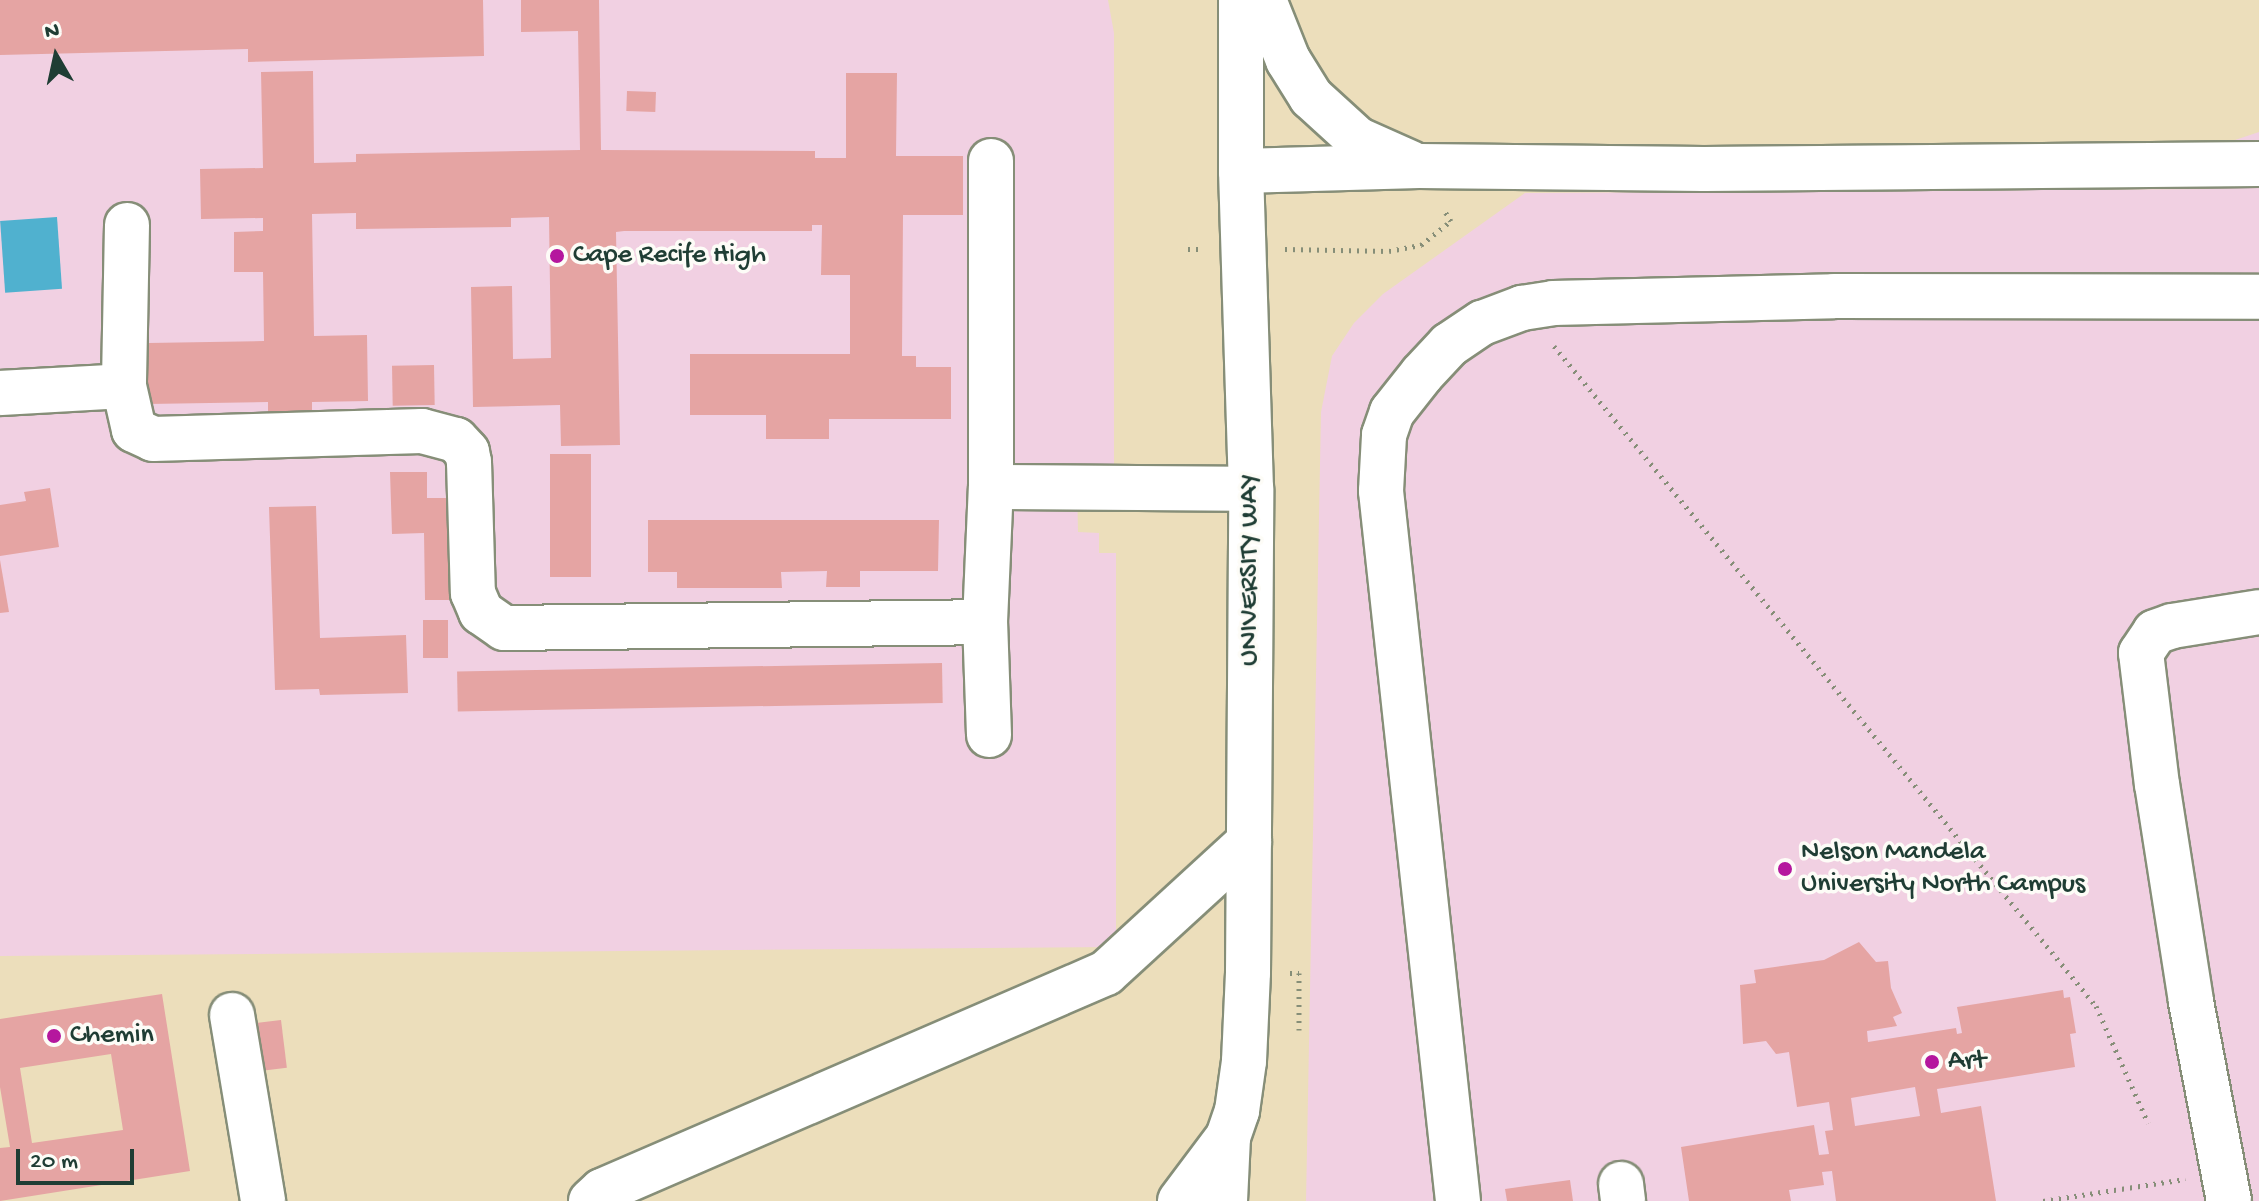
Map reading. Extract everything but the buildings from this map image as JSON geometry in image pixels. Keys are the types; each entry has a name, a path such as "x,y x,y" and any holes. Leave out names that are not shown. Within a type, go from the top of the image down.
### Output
{"street":[{"name":"UNIVERSITY WAY","path":"1225,1201 1228,1137 1237,1111 1246,1035 1249,842 1251,489 1241,171 1241,0"},
{"path":"1264,0 1288,60 1311,97 1357,139 1419,166"},
{"path":"989,735 985,622 991,487 991,161"},
{"path":"1241,171 1419,166 1704,169 2259,164"},
{"path":"127,225 124,386 134,430 146,439 422,431 456,440 467,452 469,462 473,593 481,612 504,628 985,622"},
{"path":"1458,1201 1382,528 1381,456 1392,412 1440,355 1482,323 1522,308 1583,302 1834,296 2259,297"},
{"path":"0,393 124,386"},
{"path":"991,487 1251,489"},
{"path":"2226,1187 2186,970 2157,785 2141,653 2155,632 2172,626 2259,612"},
{"path":"591,1201 602,1191 1106,973 1249,842"},
{"path":"232,1015 263,1201"},
{"name":"UNIVERSITY WAY","path":"1180,1201 1228,1137"}],"path":[{"path":"1188,249 1389,251 1421,245 1451,221 1419,166"},
{"path":"1522,308 2096,1006 2148,1123"},
{"path":"2043,1201 2226,1187"}],"shaded area":[{"name":"Cape Recife High","path":"0,0 1108,0 1114,33 1114,479 1077,480 1078,532 1099,533 1099,553 1116,553 1116,947 0,956"},
{"name":"Nelson Mandela University North Campus","path":"2259,132 2259,1201 1306,1201 1321,412 1332,356 1354,323 1383,294 1525,193 2209,189 2209,142 2229,142"}],"water":[{"path":"57,217 62,289 5,293 0,221"}],"place":[{"name":"Cape Recife High","path":"557,256"},
{"name":"Nelson Mandela University North Campus","path":"1785,869"},
{"name":"Chemin","path":"54,1036"},
{"name":"Art","path":"1932,1062"}]}
